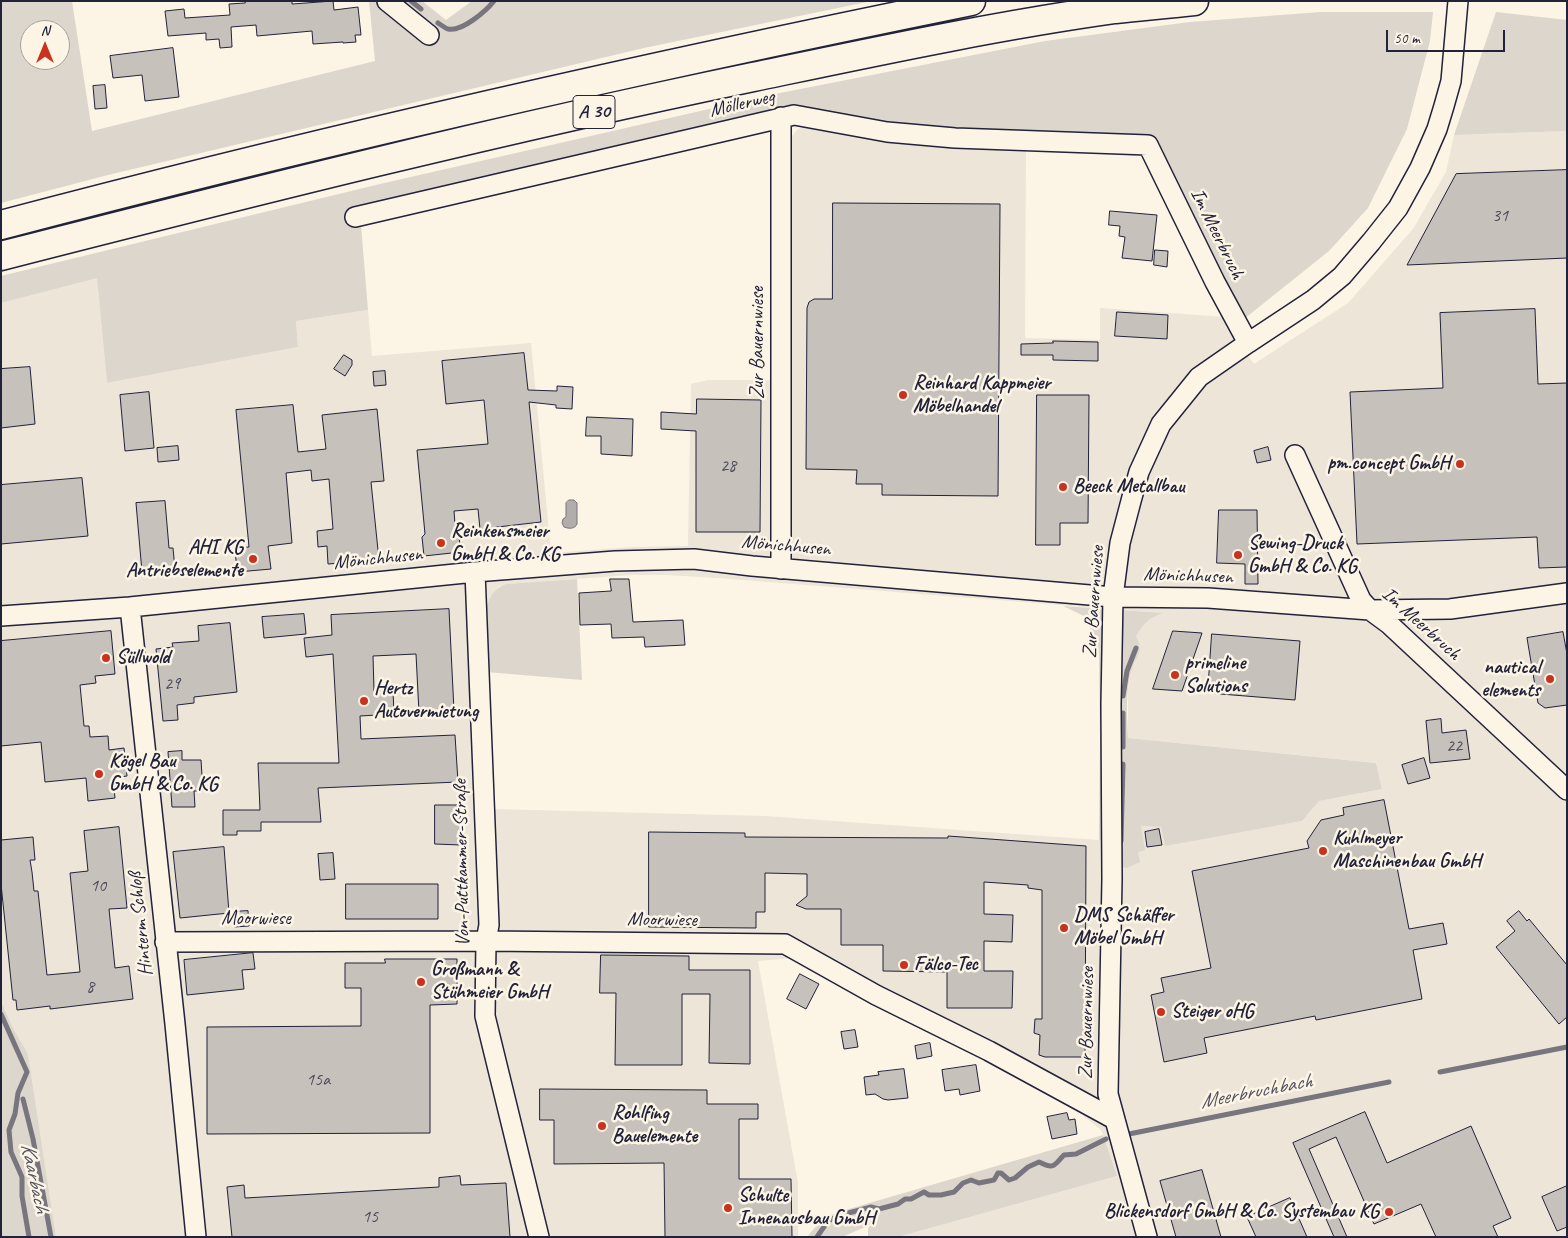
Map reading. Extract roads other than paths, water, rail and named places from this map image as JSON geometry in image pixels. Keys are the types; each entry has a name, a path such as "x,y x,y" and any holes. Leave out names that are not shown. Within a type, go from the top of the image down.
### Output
{"highway":[{"name":"A 30","path":"1,225 155,184 382,129 624,74 971,1"},
{"name":"A 30","path":"1,256 249,192 659,96 1031,22 1117,9 1194,1"}],"street":[{"path":"387,1 430,35"},
{"name":"Zur Bauernwiese","path":"1147,1237 1108,1094 1112,879 1111,704 1113,597 1120,543 1138,472 1161,424 1199,377 1313,300 1342,276 1398,208 1420,168 1439,122 1450,81 1458,1"},
{"name":"Möllerweg","path":"355,217 794,115 887,132 955,138 1148,145"},
{"name":"Zur Bauernwiese","path":"781,117 782,569"},
{"name":"Im Meerbruch","path":"1148,145 1215,282 1248,343"},
{"name":"Im Meerbruch","path":"1296,455 1361,600 1567,790"},
{"name":"Mönichhusen","path":"1,616 130,607 474,572 615,561 694,559 782,569 1113,597 1208,598 1370,610 1450,609 1567,593"},
{"name":"Von-Puttkammer-Straße","path":"474,572 489,925 486,941 484,1016 539,1237"},
{"name":"Hinterm Schloß","path":"130,607 196,1237"},
{"name":"Moorwiese","path":"165,942 486,941 785,944 876,995 989,1051 1114,1119"}],"waterway":[{"path":"411,1 421,9"},
{"path":"438,23 448,29 460,27 480,15 494,1"},
{"path":"1123,696 1127,671 1136,648"},
{"path":"1123,713 1123,747"},
{"path":"1121,841 1123,764"},
{"name":"Kaarbach","path":"1,1014 27,1072 18,1093 15,1114 9,1130 11,1152 22,1177 22,1196 29,1237"},
{"name":"Meerbruchbach","path":"1440,1072 1567,1047"},
{"name":"Meerbruchbach","path":"1129,1134 1389,1082"},
{"path":"23,1099 33,1139 51,1237"},
{"name":"Meerbruchbach","path":"817,1237 828,1221 841,1215 871,1207 879,1209 898,1204 905,1199 911,1199 924,1192 929,1195 954,1192 963,1183 971,1180 979,1183 994,1180 998,1173 1001,1173 1009,1180 1039,1162 1048,1166 1054,1165 1064,1155 1076,1154 1106,1139"}],"place":[{"name":"Reinhard Kappmeier Möbelhandel","path":"903,395"},
{"name":"pm.concept GmbH","path":"1460,464"},
{"name":"Beeck Metallbau","path":"1063,487"},
{"name":"Reinkensmeier GmbH & Co. KG","path":"441,543"},
{"name":"Sewing-Druck GmbH & Co. KG","path":"1238,555"},
{"name":"AHI KG Antriebselemente","path":"253,559"},
{"name":"Süllwold","path":"106,658"},
{"name":"primeline Solutions","path":"1175,675"},
{"name":"nautical elements","path":"1550,679"},
{"name":"Hertz Autovermietung","path":"364,701"},
{"name":"Kögel Bau GmbH & Co. KG","path":"99,774"},
{"name":"Kuhlmeyer Maschinenbau GmbH","path":"1323,851"},
{"name":"DMS Schäffer Möbel GmbH","path":"1064,928"},
{"name":"Fälco-Tec","path":"904,965"},
{"name":"Großmann & Stühmeier GmbH","path":"421,982"},
{"name":"Steiger oHG","path":"1161,1012"},
{"name":"Rohlfing Bauelemente","path":"602,1126"},
{"name":"Schulte Innenausbau GmbH","path":"728,1208"},
{"name":"Blickensdorf GmbH & Co. Systembau KG","path":"1389,1212"}]}
